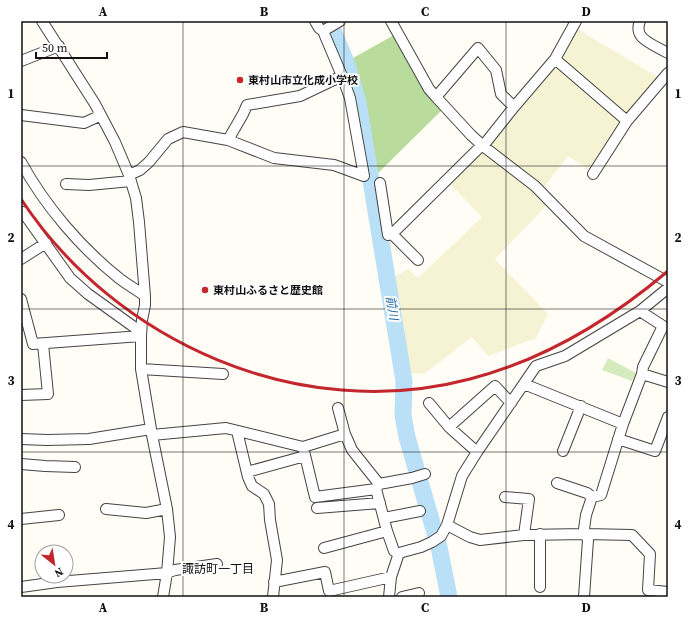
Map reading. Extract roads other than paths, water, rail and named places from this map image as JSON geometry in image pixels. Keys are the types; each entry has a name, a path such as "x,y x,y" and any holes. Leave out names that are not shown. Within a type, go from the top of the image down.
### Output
{"street":[{"path":"42,21 99,112 115,142 130,178 136,198 145,296 141,334 142,369 151,432 167,509 170,537 163,597"},
{"path":"66,184 89,185 130,178 149,162 168,139 183,132 228,140 274,158 334,166 364,176 350,98 323,31 319,28 315,21"},
{"path":"391,21 429,89 471,135 535,186 584,236 668,282"},
{"path":"392,234 479,148 484,146 514,107 555,59 576,21"},
{"path":"640,21 638,24 641,37 668,54"},
{"path":"323,31 338,23"},
{"path":"21,62 59,46"},
{"path":"436,97 478,48 496,70 501,94 514,107"},
{"path":"555,59 627,121"},
{"path":"228,140 247,105 300,96 342,76"},
{"path":"593,174 627,121 667,76"},
{"path":"21,115 84,122 97,117 99,112"},
{"path":"21,162 48,204 93,256 121,280 145,296"},
{"path":"380,183 388,235 392,234 418,260"},
{"path":"23,212 70,278 88,294 141,334"},
{"path":"21,259 46,243"},
{"path":"338,408 352,450 377,486 387,531 394,551 399,553 421,547 437,539 447,525 462,476 536,366 565,356 640,311 668,288"},
{"path":"21,299 33,344 141,334"},
{"path":"592,497 601,495 618,439 642,374 643,367 663,326 640,311"},
{"path":"21,395 48,394 43,344"},
{"path":"142,369 223,374"},
{"path":"642,374 668,382"},
{"path":"524,384 623,424"},
{"path":"449,427 495,386 511,403"},
{"path":"429,403 449,427 477,452"},
{"path":"563,451 581,406"},
{"path":"618,439 655,451 668,417"},
{"path":"21,439 89,439 151,432 226,428 304,452"},
{"path":"237,431 248,477 252,486 264,494 269,504 270,520 277,560 272,597"},
{"path":"247,472 304,452 346,434"},
{"path":"304,452 315,497 377,486 425,474"},
{"path":"21,464 75,468"},
{"path":"557,483 587,493 592,497"},
{"path":"505,497 529,499 524,535"},
{"path":"584,597 588,540 584,529 586,515 592,497"},
{"path":"317,508 380,503"},
{"path":"106,509 146,514 167,509"},
{"path":"384,518 420,511"},
{"path":"21,518 59,515"},
{"path":"447,525 470,537 480,540 540,534 632,535 650,554 648,590 668,592"},
{"path":"324,548 387,531"},
{"path":"540,534 540,587"},
{"path":"389,597 391,577 399,553"},
{"path":"21,587 57,582 167,573 175,570 217,564"},
{"path":"274,582 325,572 329,591 391,577"},
{"path":"402,597 419,592"}],"waterway":[{"name":"前川","path":"329,21 346,62 358,102 404,381 403,415 407,437 439,547 449,597"}],"railway":[{"path":"21,199 61,250 107,294 160,331 217,360 278,380 341,390 406,390 470,379 497,371 550,349 599,322 623,306 668,271"}],"place":[{"name":"東村山市立化成小学校","path":"240,80"},
{"name":"東村山ふるさと歴史館","path":"205,290"}],"district":[{"name":"諏訪町一丁目","path":"218,569"}]}
